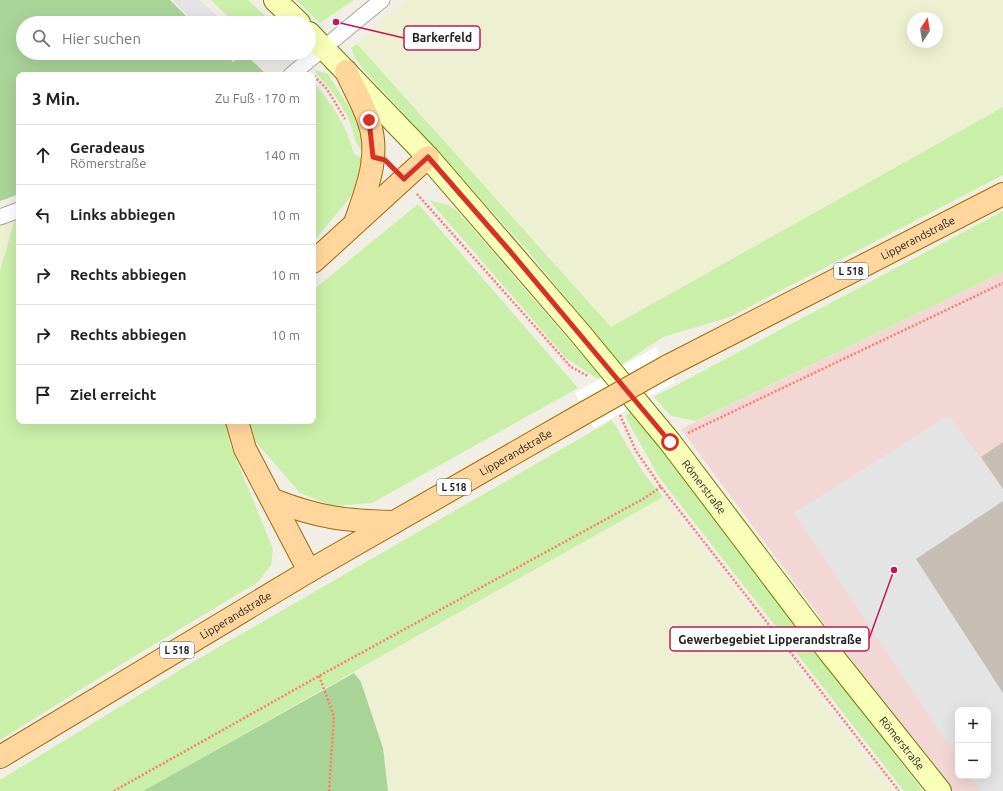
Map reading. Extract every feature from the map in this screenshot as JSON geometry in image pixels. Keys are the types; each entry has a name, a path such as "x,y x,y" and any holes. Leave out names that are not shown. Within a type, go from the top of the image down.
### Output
{"main road":[{"path":"275,0 291,16"},
{"name":"Römerstraße","path":"316,40 428,157 509,250 670,442 830,653 940,791"},
{"path":"346,71 369,120 372,135 372,165 369,180 355,223"},
{"path":"316,259 428,157"},
{"name":"Lipperandstraße","path":"0,757 309,571 666,366 1003,194"},
{"path":"238,424 245,449 309,571"},
{"path":"273,500 304,512 329,518 348,521 394,522"}],"street":[{"path":"316,55 382,0"},
{"path":"295,72 309,60"},
{"path":"0,217 16,211"}],"path":[{"path":"316,78 327,89 348,122"},
{"path":"404,179 571,367 592,378"},
{"path":"670,442 1003,283"},
{"path":"616,409 636,451 660,487 900,791"},
{"path":"114,791 319,676 643,499 660,487"},
{"path":"319,676 334,716 329,791"}],"shaded area":[{"path":"172,0 200,0 217,16 189,16"},
{"path":"1003,272 1003,791 948,791 681,429"},
{"path":"949,415 1003,489 1003,791 980,791 972,779 991,779 991,707 955,707 955,754 794,513"}],"green space":[{"path":"0,0 170,0 186,16 16,16 16,60 231,60 233,62 235,60 251,60 264,72 16,72 16,195 0,201"},
{"path":"211,0 248,0 265,16 228,16"},
{"path":"296,0 354,0 320,23 316,19 316,16 313,16"},
{"path":"405,0 1003,0 1003,107 611,327 357,44"},
{"path":"357,44 611,327 1003,107 1003,175 730,317 663,337 621,365 527,250 365,71 355,58 351,48"},
{"path":"316,70 328,74 354,115 361,129 366,152 359,147 351,124 342,107 330,89 316,73"},
{"path":"316,85 327,98 343,124 354,154 365,159 359,187 316,238"},
{"path":"429,200 448,205 457,211 601,377 598,379 566,358"},
{"path":"418,204 578,388 372,503 333,506 300,493 256,442 250,424 316,424 316,288"},
{"path":"1003,211 1003,272 696,421 671,416 654,397"},
{"path":"16,216 0,271 0,221"},
{"path":"16,216 16,424 227,424 230,444 273,549 271,565 258,582 120,665 0,740 0,271"},
{"path":"631,412 677,468 923,791 904,791 659,477 625,416"},
{"path":"612,420 642,471 663,497 143,791 0,791 0,780 198,659"},
{"path":"663,497 893,791 388,791 383,748 361,682 354,673"},
{"path":"354,673 361,682 383,748 388,791 143,791"}],"pier":[{"path":"656,347 675,382 594,428 575,393"}],"building":[{"path":"1003,442 1003,489 981,457"},
{"path":"1003,501 1003,693 916,559"}],"place":[{"name":"Barkerfeld","path":"336,22"},
{"name":"Gewerbegebiet Lipperandstraße","path":"894,570"}],"route":[{"path":"369,120 372,135 373,157 385,160 404,179 428,157 579,332 670,442"}]}
